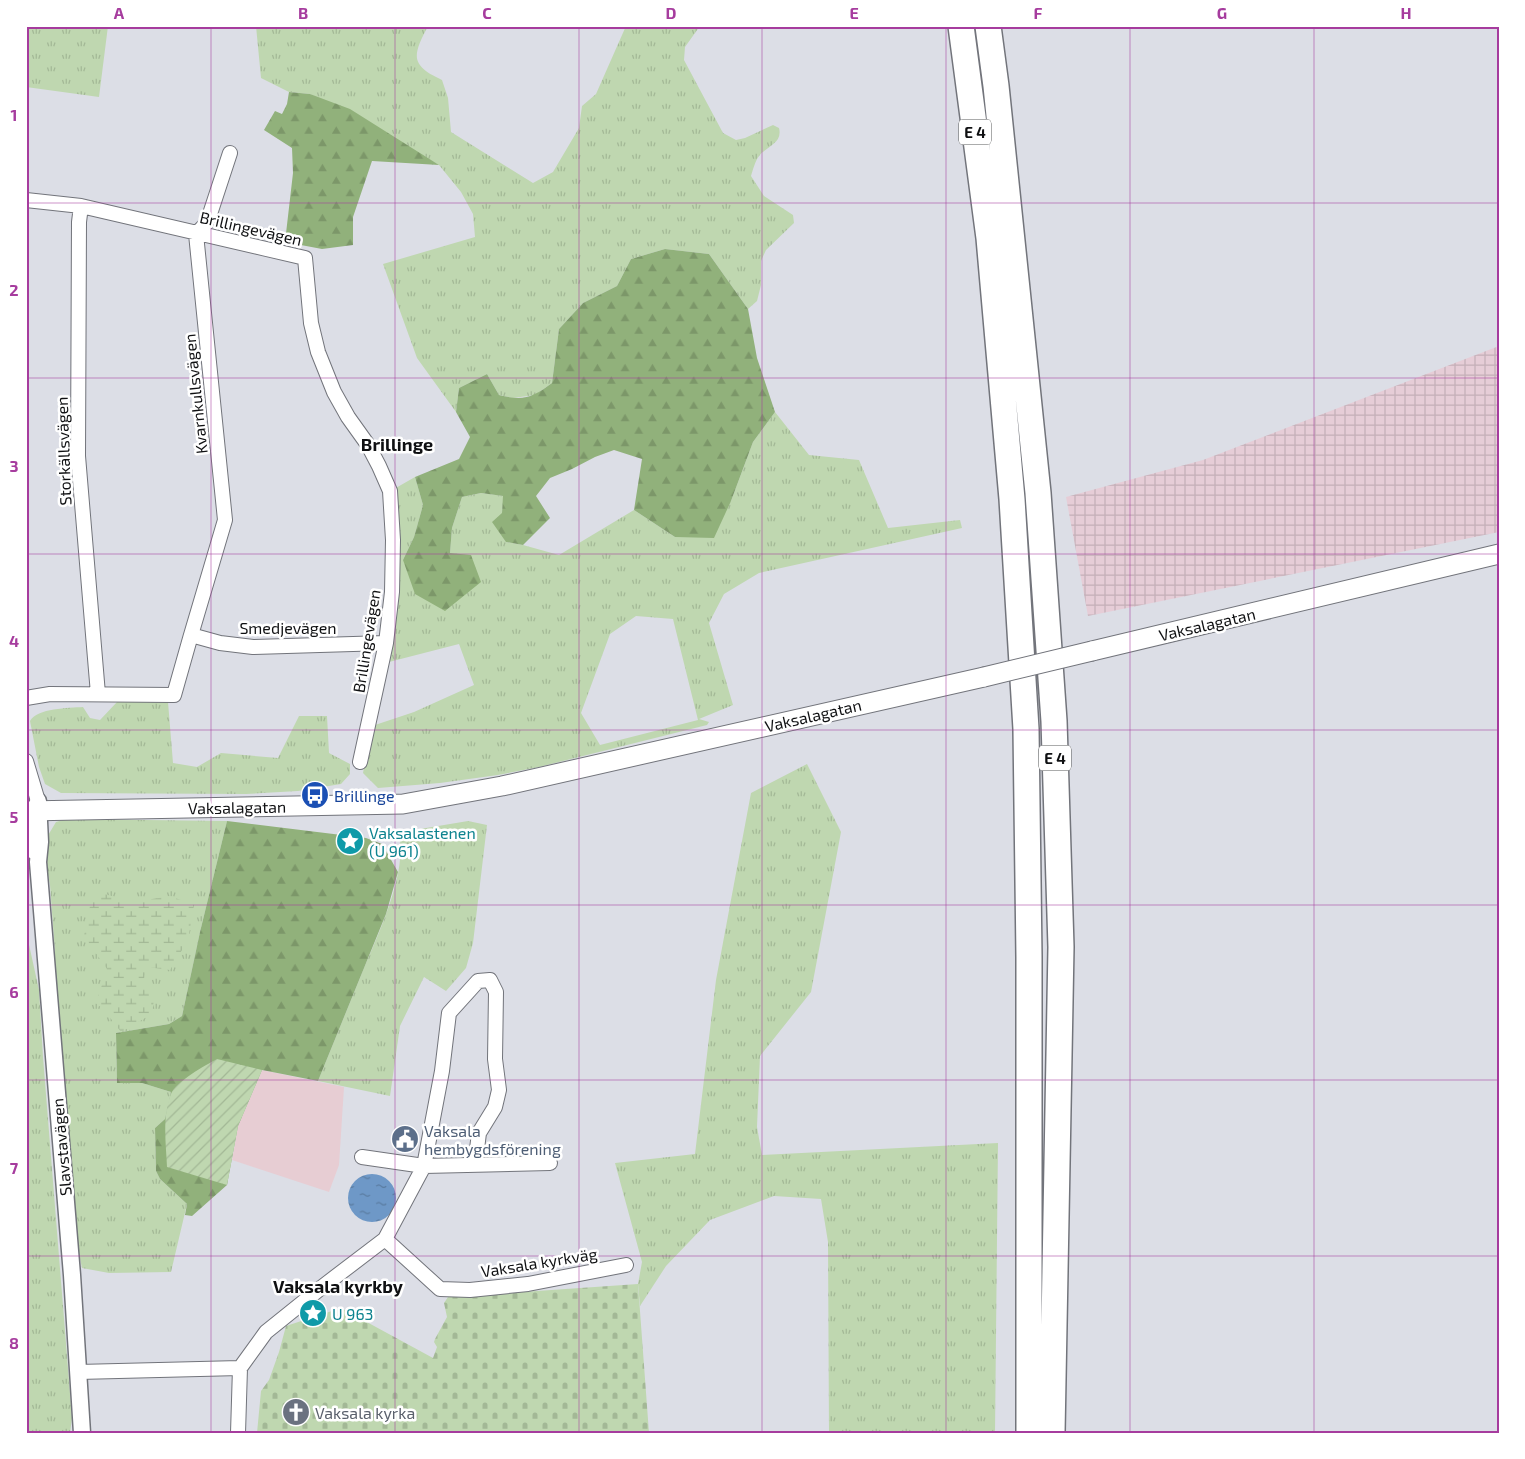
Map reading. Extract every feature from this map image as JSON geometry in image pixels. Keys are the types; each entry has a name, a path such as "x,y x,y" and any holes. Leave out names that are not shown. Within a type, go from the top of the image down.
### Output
{"highway":[{"name":"E 4","path":"961,26 989,238 1012,499 1026,729 1029,957 1029,1433"},
{"name":"E 4","path":"988,26 996,86 1038,493 1054,721 1062,947 1052,1433"}],"main road":[{"name":"Vaksalagatan","path":"31,810 403,804 502,786 984,677 1499,554"}],"street":[{"path":"196,234 205,225 209,217 230,154"},
{"name":"Brillingevägen","path":"26,200 80,206 305,258 311,323 318,352 334,392 348,417 368,445 390,492 393,540 392,592 386,643 360,762"},
{"name":"Storkällsvägen","path":"80,206 78,456 98,694"},
{"name":"Kvarnkullsvägen","path":"191,635 225,520 196,234"},
{"path":"26,698 50,694 174,695 191,635"},
{"name":"Smedjevägen","path":"191,635 220,643 253,647 386,643"},
{"path":"26,761 31,810"},
{"name":"Slavstavägen","path":"31,810 40,842 38,862 71,1265 82,1433"},
{"path":"238,1433 240,1368 266,1332 386,1239 424,1166 442,1071 448,1013 478,982 490,980 496,992 494,1044 499,1090 495,1107 480,1133 476,1165"},
{"path":"362,1157 424,1166 550,1162"},
{"name":"Vaksala kyrkväg","path":"386,1239 440,1289 470,1290 528,1284 626,1265"},
{"path":"78,1372 240,1368"}],"shaded area":[{"path":"1499,346 1499,532 1088,616 1066,497 1203,460"},
{"path":"262,1070 344,1087 339,1165 329,1192 232,1160 238,1126"}],"green space":[{"path":"26,26 108,26 99,97 26,87"},
{"path":"256,26 428,26 419,45 417,58 419,64 424,69 442,80 448,98 451,132 533,183 553,172 579,128 582,106 596,94 626,26 700,26 685,47 684,60 723,133 736,140 745,138 773,125 779,128 780,133 777,141 759,156 751,176 764,196 793,215 794,223 766,250 761,261 761,285 757,301 748,309 709,254 665,249 631,259 617,286 583,303 559,329 552,383 535,395 513,398 499,395 487,374 459,388 456,412 417,358 383,264 475,237 473,214 461,192 439,165 310,94 289,92 261,78"},
{"path":"289,92 310,94 350,109 439,165 372,161 353,217 353,245 322,249 285,242 293,173 292,148 264,130 275,111 282,114 287,104"},
{"path":"665,249 709,254 748,309 757,358 775,412 753,442 731,501 714,538 675,537 634,510 642,459 614,450 550,478 536,496 550,518 523,545 506,542 492,522 502,513 503,496 481,493 462,497 452,528 450,553 471,555 481,582 445,611 415,594 403,560 414,537 423,505 415,477 459,459 470,437 456,412 459,388 487,374 499,395 521,398 533,395 545,388 552,383 559,329 583,303 617,286 631,259"},
{"path":"775,412 809,455 859,460 888,528 960,520 962,528 759,573 724,594 709,623 733,705 699,719 709,722 707,725 539,767 498,775 440,783 378,788 363,773 372,726 414,712 474,685 459,644 389,662 392,650 399,543 394,489 415,477 423,505 414,537 403,560 450,553 452,528 462,497 481,493 504,496 502,513 506,542 559,555 634,510 675,537 731,501 753,442","holes":["636,616 673,619 698,720 600,745 581,713 610,634"]},
{"path":"117,702 168,702 173,763 197,767 221,753 278,758 299,716 327,716 329,753 350,764 350,774 341,784 298,791 246,794 61,793 45,784 39,767 30,721 39,713 46,711 83,707 90,718 100,720"},
{"path":"807,764 841,832 811,992 760,1056 757,1127 762,1155 998,1143 995,1433 829,1433 828,1242 821,1199 774,1196 710,1220 666,1266 640,1306 638,1284 642,1262 615,1163 695,1154 716,980 751,793"},
{"path":"66,819 227,821 182,1016 169,1024 116,1033 117,1082 142,1083 171,1092 165,1119 155,1128 156,1171 160,1179 187,1204 171,1272 109,1273 82,1268 73,1225 53,979 55,953 50,885 45,857 47,837 56,822"},
{"path":"227,821 366,838 382,844 398,872 386,914 318,1081 262,1070 238,1126 227,1185 192,1216 185,1215 187,1204 160,1179 156,1171 155,1128 165,1119 171,1092 142,1083 117,1083 116,1033 169,1024 182,1016"},
{"path":"468,821 487,825 473,943 466,968 446,991 424,977 400,1026 390,1096 318,1081 395,888 401,851 399,835 414,830"},
{"path":"93,891 134,902 170,896 194,905 188,940 170,970 147,967 143,982 155,991 152,1014 121,1032 105,1011 96,1003 107,969 84,936"},
{"path":"26,918 28,940 39,990 72,1418 70,1433 26,1433"},
{"path":"217,1059 262,1070 238,1126 227,1185 167,1167 165,1140 166,1111 171,1094 184,1079"},
{"path":"638,1284 649,1433 257,1433 261,1391 269,1380 286,1326 341,1308 433,1358 437,1347 434,1342 435,1339 447,1317 444,1303 448,1297"}],"water":[{"path":"372,1174 381,1176 389,1181 394,1189 396,1198 394,1207 389,1215 381,1220 372,1222 363,1220 355,1215 350,1207 348,1198 350,1189 355,1181 363,1176"}],"place":[{"name":"Brillinge","path":"315,795"},
{"name":"Vaksalastenen (U 961)","path":"350,841"},
{"name":"Vaksala hembygdsförening","path":"405,1139"},
{"name":"U 963","path":"313,1313"},
{"name":"Vaksala kyrka","path":"296,1412"}],"district":[{"name":"Brillinge","path":"397,444"},
{"name":"Vaksala kyrkby","path":"338,1286"}]}
